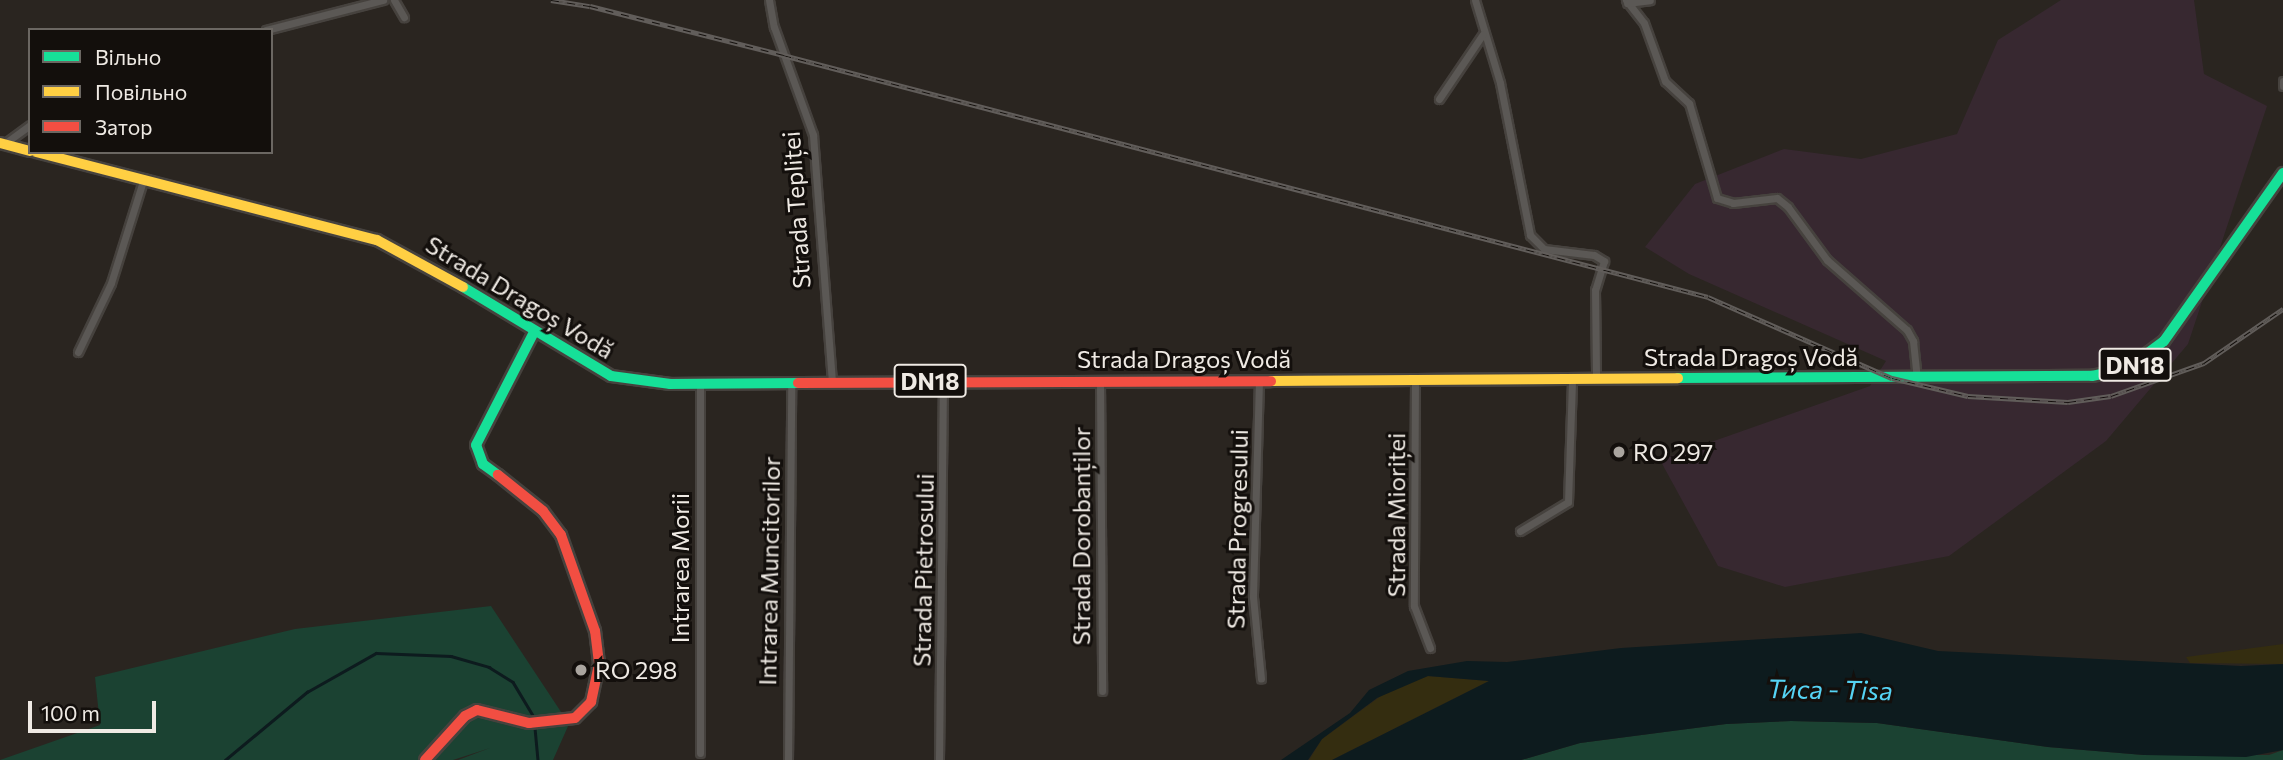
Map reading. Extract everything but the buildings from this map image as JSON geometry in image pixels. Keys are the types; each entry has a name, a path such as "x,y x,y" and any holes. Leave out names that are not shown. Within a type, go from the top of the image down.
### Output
{"main road":[{"path":"2,144 28,150"},
{"name":"Strada Dragoș Vodă","path":"45,154 144,178 392,246 611,376 657,383 2092,376 2139,363 2175,328 2283,173"},
{"path":"425,760 464,716 477,710 534,723 575,718 585,712 599,663 595,631 561,536 543,511 483,464 477,450 476,440 534,332"}],"street":[{"path":"273,28 383,0"},
{"path":"394,0 404,17"},
{"name":"Strada Tepliței","path":"769,0 774,27 813,135 832,381"},
{"path":"1475,0 1483,34 1500,83 1530,235 1544,248 1594,255 1604,261 1595,290 1596,378"},
{"path":"1627,1 1650,0"},
{"path":"1627,1 1644,23 1665,81 1689,103 1717,198 1733,204 1777,198 1788,207 1827,260 1907,330 1913,341 1917,378"},
{"path":"1438,99 1483,34"},
{"path":"2283,81 2283,86"},
{"path":"2,144 28,126"},
{"path":"78,352 111,284 144,178"},
{"name":"Strada Mioriței","path":"1415,379 1415,606 1430,648"},
{"path":"1520,531 1568,502 1572,379"},
{"name":"Strada Dorobanților","path":"1100,380 1102,691"},
{"name":"Strada Progresului","path":"1259,380 1253,597 1261,679"},
{"name":"Intrarea Muncitorilor","path":"788,760 791,382"},
{"name":"Strada Pietrosului","path":"939,760 943,382"},
{"name":"Intrarea Morii","path":"700,753 701,383"}],"shaded area":[{"path":"2061,0 2194,0 2204,74 2267,106 2188,344 2106,441 1949,556 1785,587 1718,566 1660,460 1870,386 1886,361 1689,274 1645,247 1695,184 1784,149 1861,159 1957,134 1998,40"}],"green space":[{"path":"491,606 569,724 553,760 458,760 490,748 453,760 0,760 100,725 95,677 295,629"},
{"path":"1791,721 1877,723 2048,747 2144,755 2269,755 2283,750 2283,760 1521,760 1580,743 1726,724"}],"sand":[{"path":"2283,644 2283,664 2190,663 2186,657"},
{"path":"1428,676 1489,681 1332,760 1309,760 1322,739 1389,690"}],"water":[{"name":"Тиса - Tisa","path":"1861,633 1938,651 2241,666 2283,664 2283,750 2246,757 2144,755 2048,747 1877,723 1791,721 1726,724 1580,743 1521,760 1332,760 1489,681 1428,676 1377,698 1322,739 1308,760 1281,760 1350,713 1369,690 1408,671 1467,661 1507,662 1621,648"}],"waterway":[{"path":"225,760 307,692 376,653 451,656 489,667 513,682 534,717 538,760"}],"railway":[{"path":"551,0 590,6 783,55 1708,297 1892,378 1968,396 2068,402 2111,396 2204,363 2283,309"}],"traffic: fast":[{"path":"1678,378 2092,376 2126,369 2164,341 2283,173"},
{"path":"463,287 611,376 670,384 798,383"},
{"path":"498,475 483,464 476,445 534,332"}],"traffic: slow":[{"path":"0,143 28,150"},
{"path":"44,154 377,240 463,287"},
{"path":"1271,381 1678,378"}],"traffic: jam":[{"path":"798,383 1271,381"},
{"path":"425,760 465,716 477,710 529,723 575,718 591,702 599,663 595,631 561,535 543,511 498,475"}],"place":[{"name":"RO 297","path":"1619,452"},
{"name":"RO 298","path":"581,670"}]}
